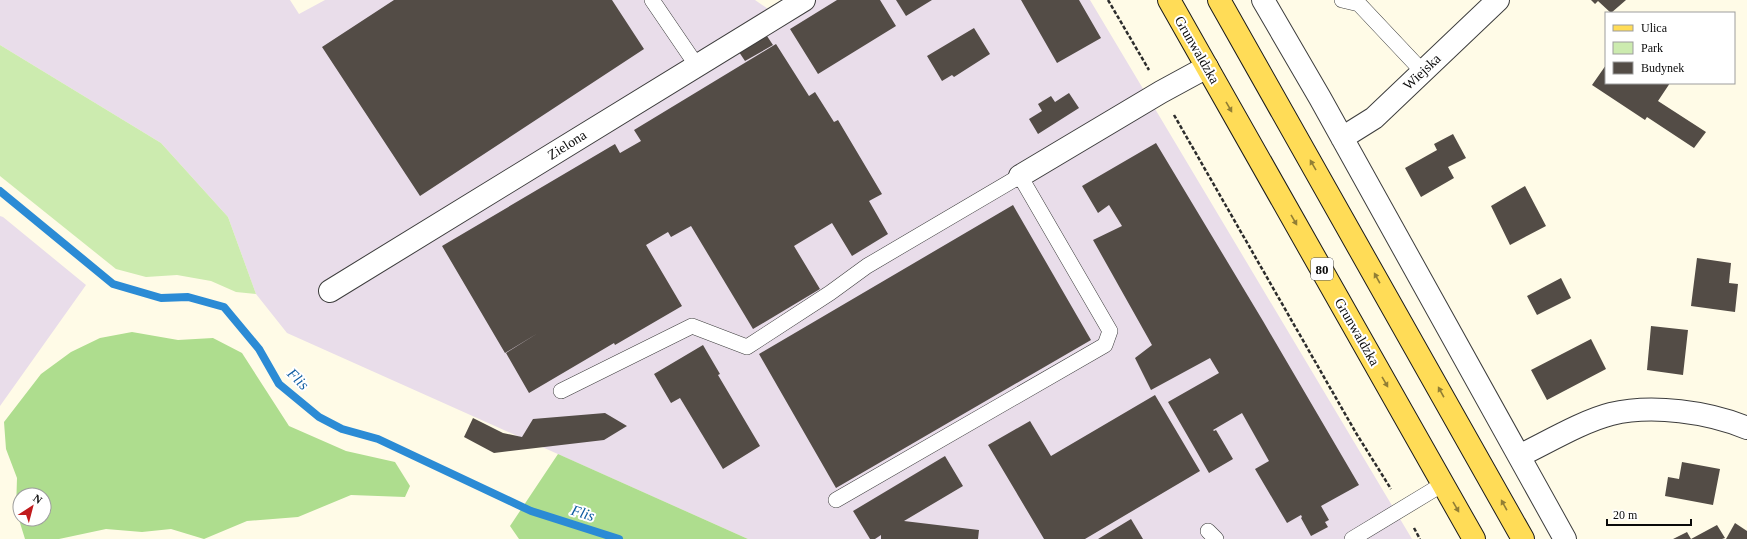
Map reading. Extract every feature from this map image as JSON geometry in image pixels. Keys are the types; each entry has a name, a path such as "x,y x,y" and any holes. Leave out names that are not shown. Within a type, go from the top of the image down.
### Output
{"main road":[{"name":"Grunwaldzka","path":"1169,0 1474,539"},
{"path":"1219,0 1524,539"}],"street":[{"name":"Zielona","path":"330,291 804,0"},
{"path":"1263,0 1342,138 1565,539"},
{"name":"Wiejska","path":"1342,138 1374,118 1498,0"},
{"path":"1020,176 1161,92 1207,68"},
{"path":"1519,456 1610,414 1635,410 1685,412 1736,423 1747,428"}],"lane":[{"path":"652,0 697,66"},
{"path":"1342,0 1359,4 1423,72"},
{"path":"562,391 692,326 747,347 830,293 867,266 1020,176 1110,331 1105,345 836,500"},
{"path":"1352,539 1443,484"}],"path":[{"path":"1108,0 1356,433 1403,508 1420,539"}],"shaded area":[{"path":"0,0 290,0 299,14 325,0 755,0 778,16 807,0 1090,0 1412,539 748,539 287,333 256,294 228,217 161,143 0,45"},
{"path":"0,216 86,285 0,406"}],"green space":[{"path":"0,45 161,143 228,217 256,294 236,292 211,281 177,275 146,277 116,269 0,176"},
{"path":"132,332 178,340 213,338 242,353 289,426 346,451 395,462 410,486 405,497 351,495 298,517 247,521 204,539 171,529 142,532 106,529 59,539 25,539 21,527 52,527 52,487 17,487 17,478 6,449 4,422 41,374 71,352 100,338"},
{"path":"558,454 748,539 519,539 510,526"}],"building":[{"path":"394,0 612,0 644,49 420,196 322,47"},
{"path":"837,0 880,0 896,26 818,74 790,29"},
{"path":"896,0 932,0 906,16"},
{"path":"1021,0 1079,0 1101,38 1057,63"},
{"path":"1591,0 1626,0 1612,12 1610,12 1598,1 1595,4"},
{"path":"974,28 990,54 954,77 952,75 942,81 927,56"},
{"path":"767,36 773,45 745,61 739,52"},
{"path":"776,44 809,96 815,92 834,122 838,120 882,194 869,201 888,234 852,256 832,223 794,246 820,289 753,329 691,226 671,237 668,232 646,245 682,306 615,345 614,343 529,393 506,353 538,333 505,353 442,246 615,144 620,153 641,141 634,130"},
{"path":"1605,66 1605,84 1669,84 1658,101 1706,132 1694,148 1647,117 1645,120 1592,85"},
{"path":"1069,93 1079,108 1038,134 1029,119 1042,111 1038,104 1051,96 1055,102"},
{"path":"1453,134 1466,158 1448,167 1454,178 1421,197 1405,168 1437,150 1434,144"},
{"path":"1156,143 1359,485 1321,506 1329,520 1325,522 1328,527 1311,536 1301,518 1301,515 1287,523 1255,469 1269,461 1242,413 1213,430 1216,430 1233,459 1209,473 1168,402 1219,373 1210,358 1151,390 1135,358 1152,345 1093,240 1122,226 1109,205 1098,213 1082,186"},
{"path":"1525,186 1546,226 1510,245 1491,206"},
{"path":"1013,205 1091,340 836,488 759,354"},
{"path":"1697,258 1731,263 1729,283 1738,284 1735,312 1691,306"},
{"path":"1561,278 1571,298 1537,315 1527,296"},
{"path":"1651,326 1688,330 1683,375 1647,370"},
{"path":"1591,339 1606,369 1547,400 1531,370"},
{"path":"703,345 720,374 718,375 760,446 723,469 680,398 671,403 654,374"},
{"path":"1155,395 1200,471 1085,539 1044,539 988,445 1030,421 1051,456"},
{"path":"605,413 627,426 604,440 494,453 464,437 473,418 503,433 522,437 533,419"},
{"path":"945,456 963,486 904,521 979,530 978,539 881,539 881,535 875,539 870,539 853,511"},
{"path":"1682,462 1720,469 1713,505 1665,496 1668,477 1679,479"},
{"path":"1131,519 1143,539 1098,539"},
{"path":"1735,523 1747,531 1747,539 1726,539"},
{"path":"1717,525 1725,538 1722,539 1691,539"},
{"path":"1687,532 1691,539 1673,539"}],"waterway":[{"name":"Flis","path":"0,191 113,284 161,298 188,297 224,307 259,349 279,384 319,417 342,429 378,439 531,511 619,539"}]}
